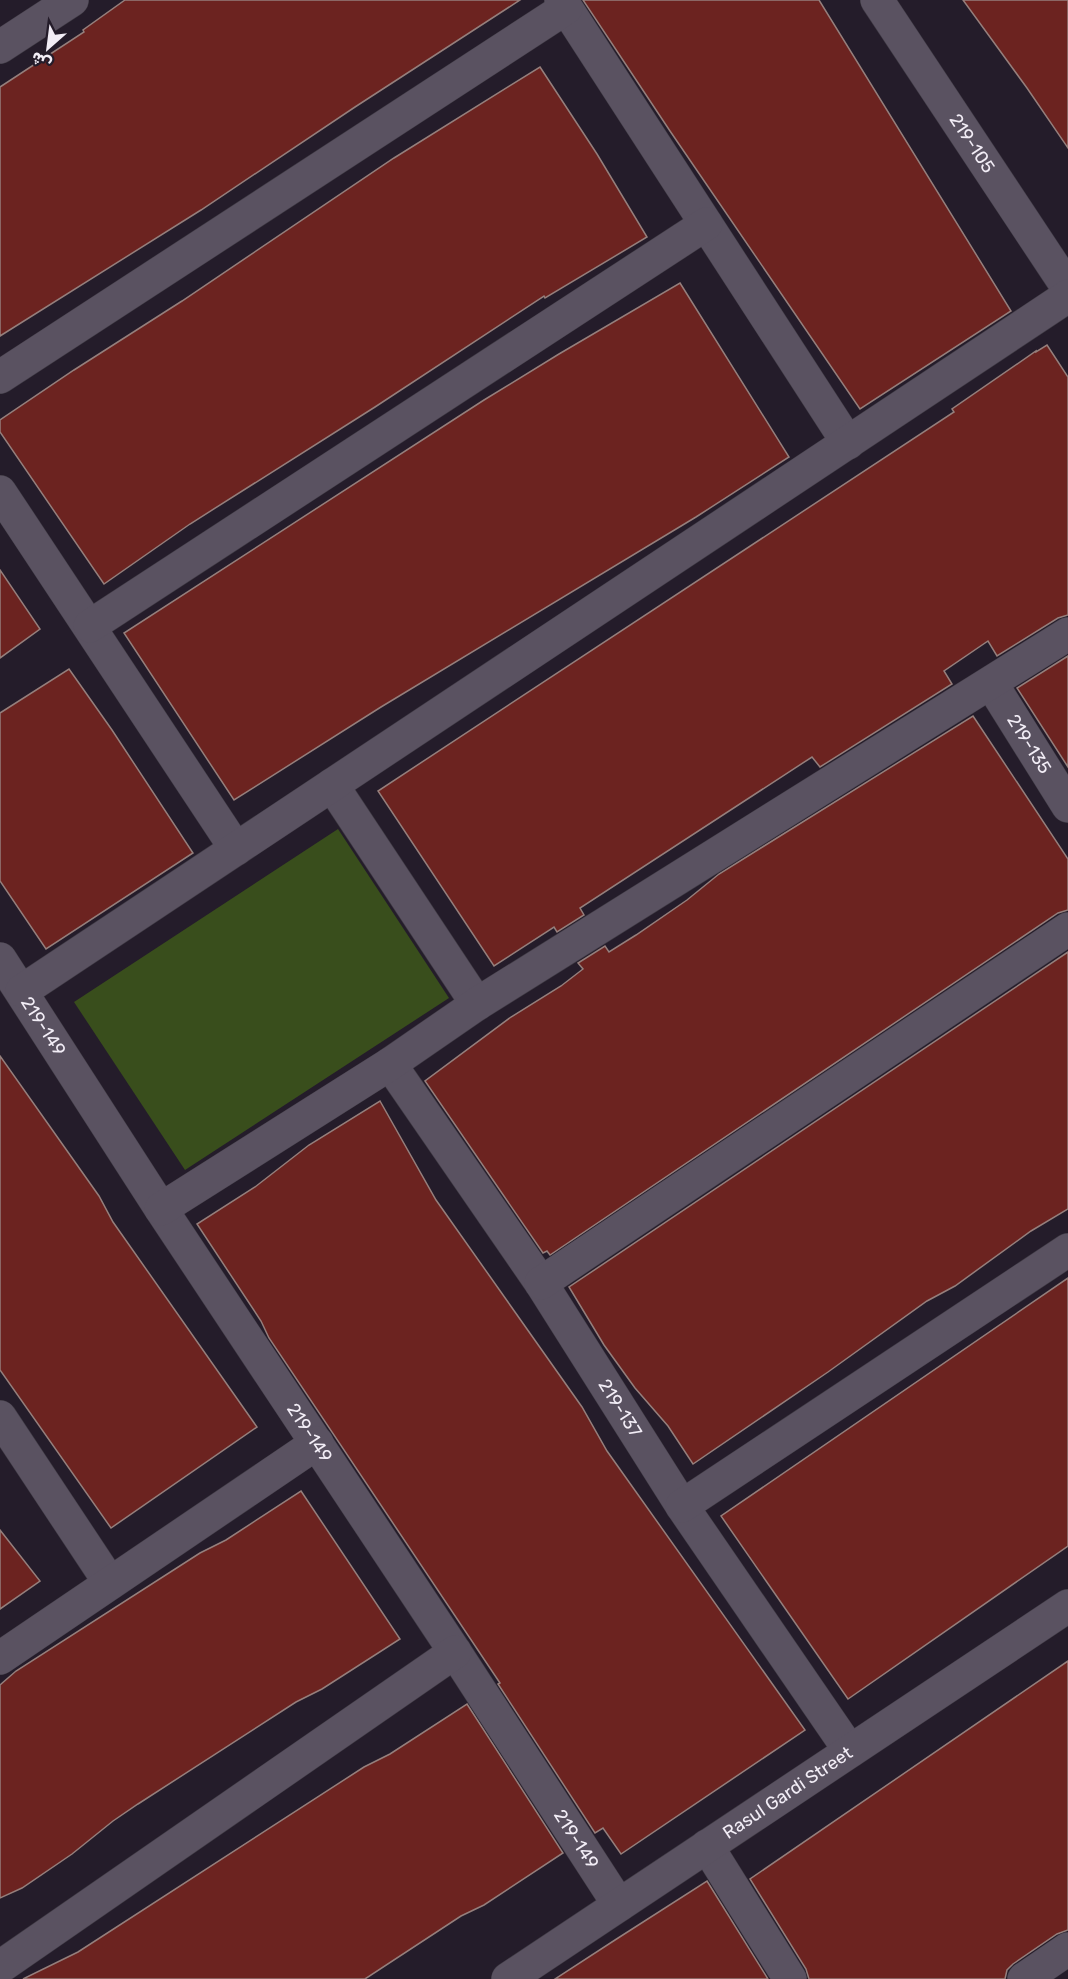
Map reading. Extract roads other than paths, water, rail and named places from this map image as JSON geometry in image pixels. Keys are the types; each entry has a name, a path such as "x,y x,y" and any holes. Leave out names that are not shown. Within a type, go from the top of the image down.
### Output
{"street":[{"path":"0,47 72,0"},
{"name":"219-105","path":"877,0 1068,288"},
{"path":"0,377 564,4 848,444"},
{"path":"90,626 706,224"},
{"path":"22,992 1068,296"},
{"path":"0,492 236,849"},
{"path":"162,1209 390,1064 477,1004 1068,634"},
{"name":"219-135","path":"991,682 1068,806"},
{"path":"332,785 477,1004"},
{"path":"541,1283 1068,929"},
{"name":"219-149","path":"0,959 619,1905"},
{"name":"219-137","path":"390,1064 541,1283 682,1506 850,1751"},
{"path":"682,1506 1068,1250"},
{"path":"0,1417 110,1583"},
{"path":"0,1658 316,1443"},
{"name":"Rasul Gardi Street","path":"508,1979 1068,1606"},
{"path":"0,1967 455,1652"},
{"path":"707,1846 790,1979"},
{"path":"1024,1979 1068,1949"}]}
